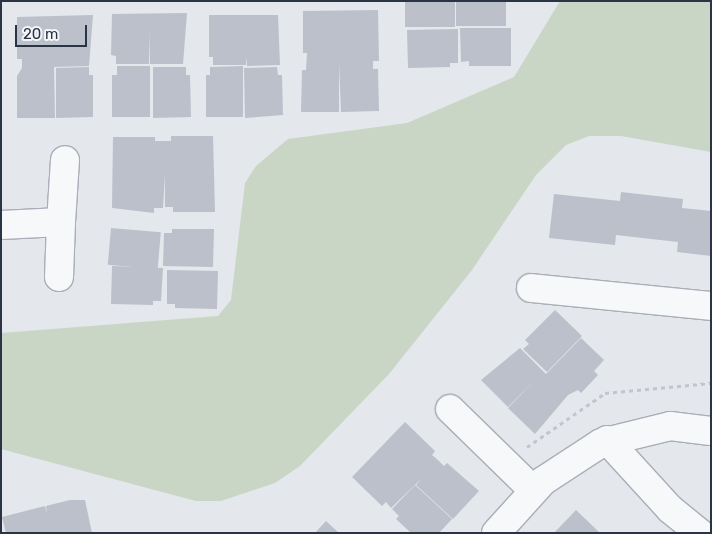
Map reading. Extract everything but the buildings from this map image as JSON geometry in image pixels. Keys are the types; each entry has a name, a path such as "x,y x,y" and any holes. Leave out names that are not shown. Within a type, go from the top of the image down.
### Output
{"street":[{"path":"59,277 65,160"},
{"path":"1,225 61,222"},
{"path":"530,288 711,306"},
{"path":"450,409 534,491"},
{"path":"496,533 534,491 570,460 607,440 670,426 711,431"},
{"path":"607,440 670,509 700,533"}],"green space":[{"path":"560,1 711,1 711,152 621,136 589,136 566,145 536,175 472,270 389,374 300,466 275,483 221,501 196,501 1,449 1,333 218,316 231,300 245,183 256,166 288,139 407,123 514,77"}]}
